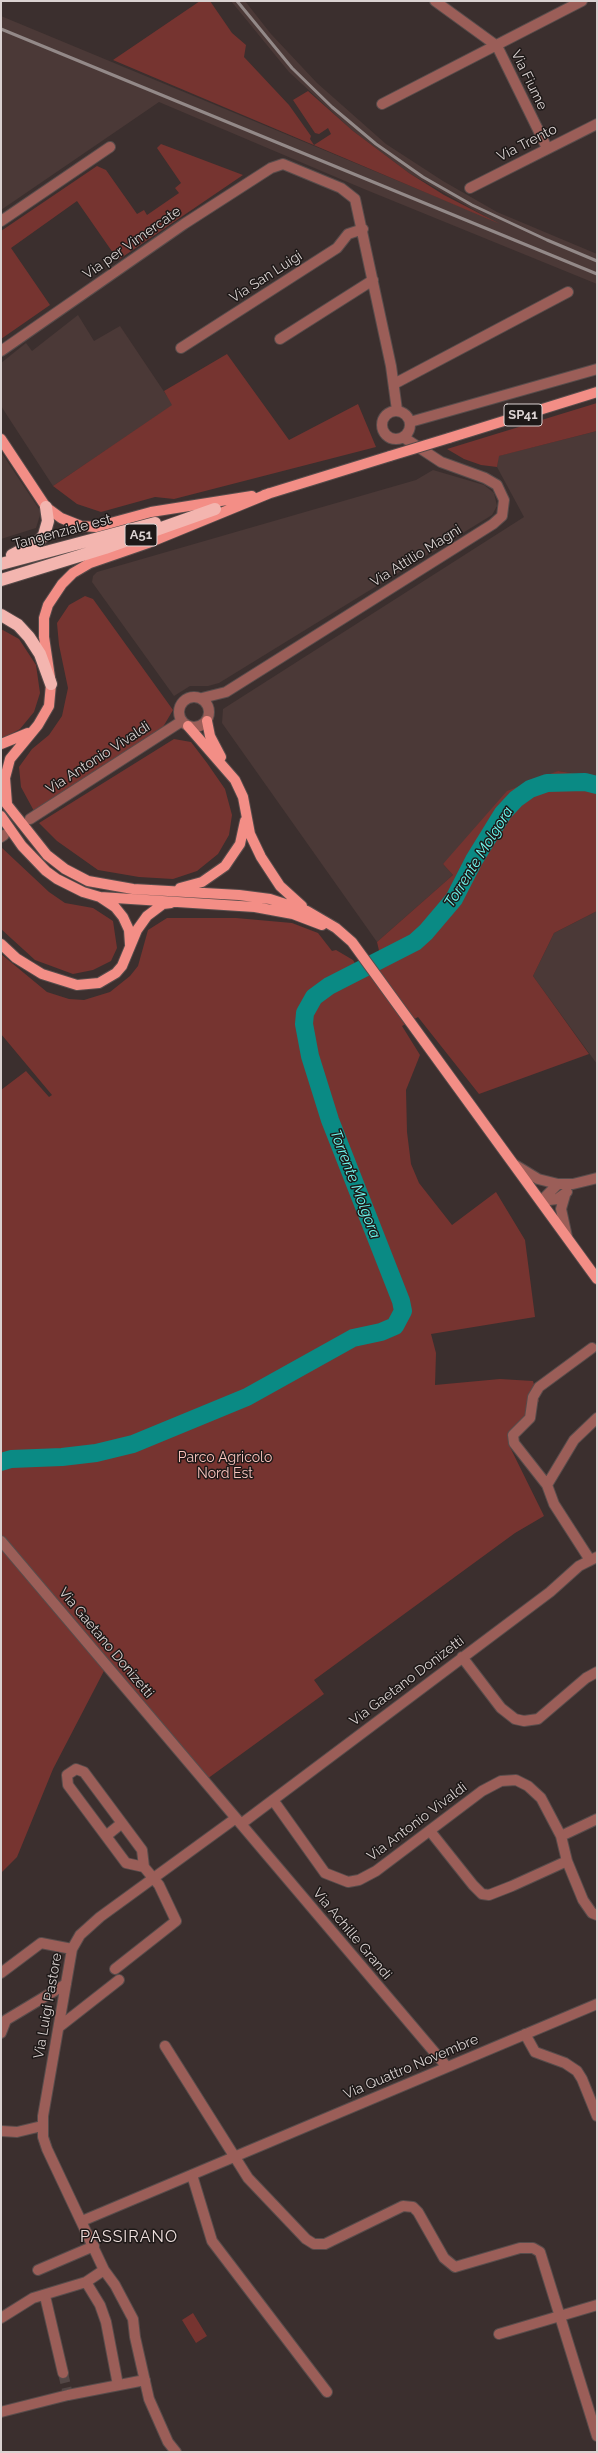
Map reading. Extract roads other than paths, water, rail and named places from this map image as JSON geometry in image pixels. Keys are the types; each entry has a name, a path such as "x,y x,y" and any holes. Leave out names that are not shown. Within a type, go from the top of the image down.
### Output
{"highway":[{"path":"1,563 41,538 48,520 46,507"},
{"name":"Tangenziale est","path":"1,563 101,536 215,510"},
{"name":"Tangenziale est","path":"1,580 105,548 215,510"},
{"path":"1,615 18,625 29,637 40,654 51,684"}],"main road":[{"name":"SP41","path":"215,510 597,392"},
{"path":"1,439 46,507 66,520 81,526 96,527 151,512 270,493"},
{"path":"8,806 5,791 6,772 12,755 42,719 49,706 51,684 44,637 44,618 54,595 73,573 90,562 148,543 270,493"},
{"path":"208,717 210,736 238,785 253,842 267,869 285,892 307,910 336,928 352,942 597,1279"},
{"path":"185,724 227,767"},
{"path":"1,744 32,731"},
{"path":"1,797 47,855 70,872 88,881 98,884 162,891 247,896 275,900 307,910"},
{"path":"162,891 194,885 213,876 225,866 240,844 246,815"},
{"path":"1,816 22,846 46,871 57,879 84,892 97,896 242,905 293,914 320,924 352,942"},
{"path":"97,896 115,907 123,917 129,930 130,948"},
{"path":"1,944 16,958 42,974 82,985 99,983 116,973 124,962 137,930 147,916 163,904 180,901"}],"street":[{"path":"435,1 497,46"},
{"path":"382,104 582,1"},
{"name":"Via Fiume","path":"497,46 547,148"},
{"name":"Via Trento","path":"470,188 597,124"},
{"path":"1,221 110,147"},
{"name":"Via per Vimercate","path":"1,351 184,224 271,168 283,164 349,192 358,207 362,229"},
{"path":"362,229 394,384 397,410"},
{"name":"Via San Luigi","path":"181,348 337,248 348,234 362,229"},
{"path":"280,339 373,280"},
{"path":"394,384 568,292"},
{"path":"410,422 597,369"},
{"path":"397,410 405,414 410,422 409,430 403,437 394,439 382,430 384,416 397,410"},
{"name":"Via Attilio Magni","path":"202,698 226,692 493,524 502,516 504,500 496,486 485,478 441,462 403,437"},
{"name":"Via Attilio Magni","path":"208,717 226,692"},
{"path":"192,696 202,698 208,704 208,717 199,727 185,724 179,709 184,700 192,696"},
{"name":"Via Antonio Vivaldi","path":"30,819 185,724"},
{"path":"515,1165 538,1179 558,1184 573,1184 597,1178"},
{"path":"541,1201 558,1184"},
{"path":"567,1237 561,1209 565,1195 573,1184"},
{"path":"541,1201 557,1199 565,1195"},
{"name":"Via Gaetano Donizetti","path":"1,1541 238,1821 273,1800 550,1592 579,1566 594,1559 554,1504 547,1484 514,1443 514,1435 530,1418 533,1397 539,1387 592,1348"},
{"path":"547,1484 574,1440 597,1418"},
{"path":"462,1657 501,1708 515,1719 524,1721 538,1719 586,1678 597,1672"},
{"path":"115,1969 172,1926 176,1921 154,1878 144,1867 126,1863 68,1785 67,1775 76,1769 84,1772 142,1850 144,1867"},
{"name":"Via Antonio Vivaldi","path":"273,1800 326,1873 348,1882 359,1880 376,1871 482,1790 501,1781 516,1780 528,1786 541,1798 560,1836 567,1861 583,1900 592,1913 597,1915"},
{"path":"560,1836 597,1819"},
{"name":"Via Luigi Pastore","path":"176,2452 168,2442 149,2399 135,2337 133,2319 115,2285 104,2270 47,2149 43,2137 42,2126 72,1949 80,1935 89,1925 154,1878 238,1821"},
{"name":"Via Achille Grandi","path":"238,1821 447,2067"},
{"path":"106,1836 122,1823"},
{"path":"430,1831 473,1885 482,1894 489,1895 567,1861"},
{"path":"1,1973 41,1943 72,1949"},
{"path":"59,2027 119,1980"},
{"path":"1,2033 6,2020 66,1984"},
{"name":"Via Quattro Novembre","path":"82,2221 597,2004"},
{"path":"525,2034 534,2052 565,2063 577,2072 582,2079 597,2116"},
{"path":"164,2046 248,2178 306,2238 314,2244 325,2244 403,2206 413,2206 418,2212 444,2258 454,2267 520,2248 533,2248 540,2252 561,2315 597,2436"},
{"path":"1,2131 17,2132 42,2126"},
{"path":"192,2175 212,2241 327,2392"},
{"path":"38,2270 94,2246"},
{"path":"1,2318 33,2298 45,2296 86,2282 104,2270"},
{"path":"86,2282 100,2306 106,2322 118,2385"},
{"path":"45,2296 63,2373"},
{"path":"499,2334 597,2304"},
{"path":"1,2412 67,2393 145,2380"}],"waterway":[{"name":"Torrente Molgora","path":"1,1462 11,1459 62,1457 96,1453 133,1444 247,1397 353,1338 381,1332 395,1326 403,1311 401,1301 330,1120 310,1056 304,1024 305,1013 314,997 329,986 415,942 426,932 454,899 474,860 503,813 516,799 530,789 547,783 585,782 597,785"}],"tunnel":[{"path":"63,2373 67,2390"}],"railway":[{"path":"237,1 292,68 332,107 376,144 423,177 472,205 547,240 597,261"},
{"path":"1,29 597,274"}],"district":[{"name":"PASSIRANO","path":"129,2237"}],"park label":[{"name":"Parco Agricolo Nord Est","path":"225,1466"}]}
